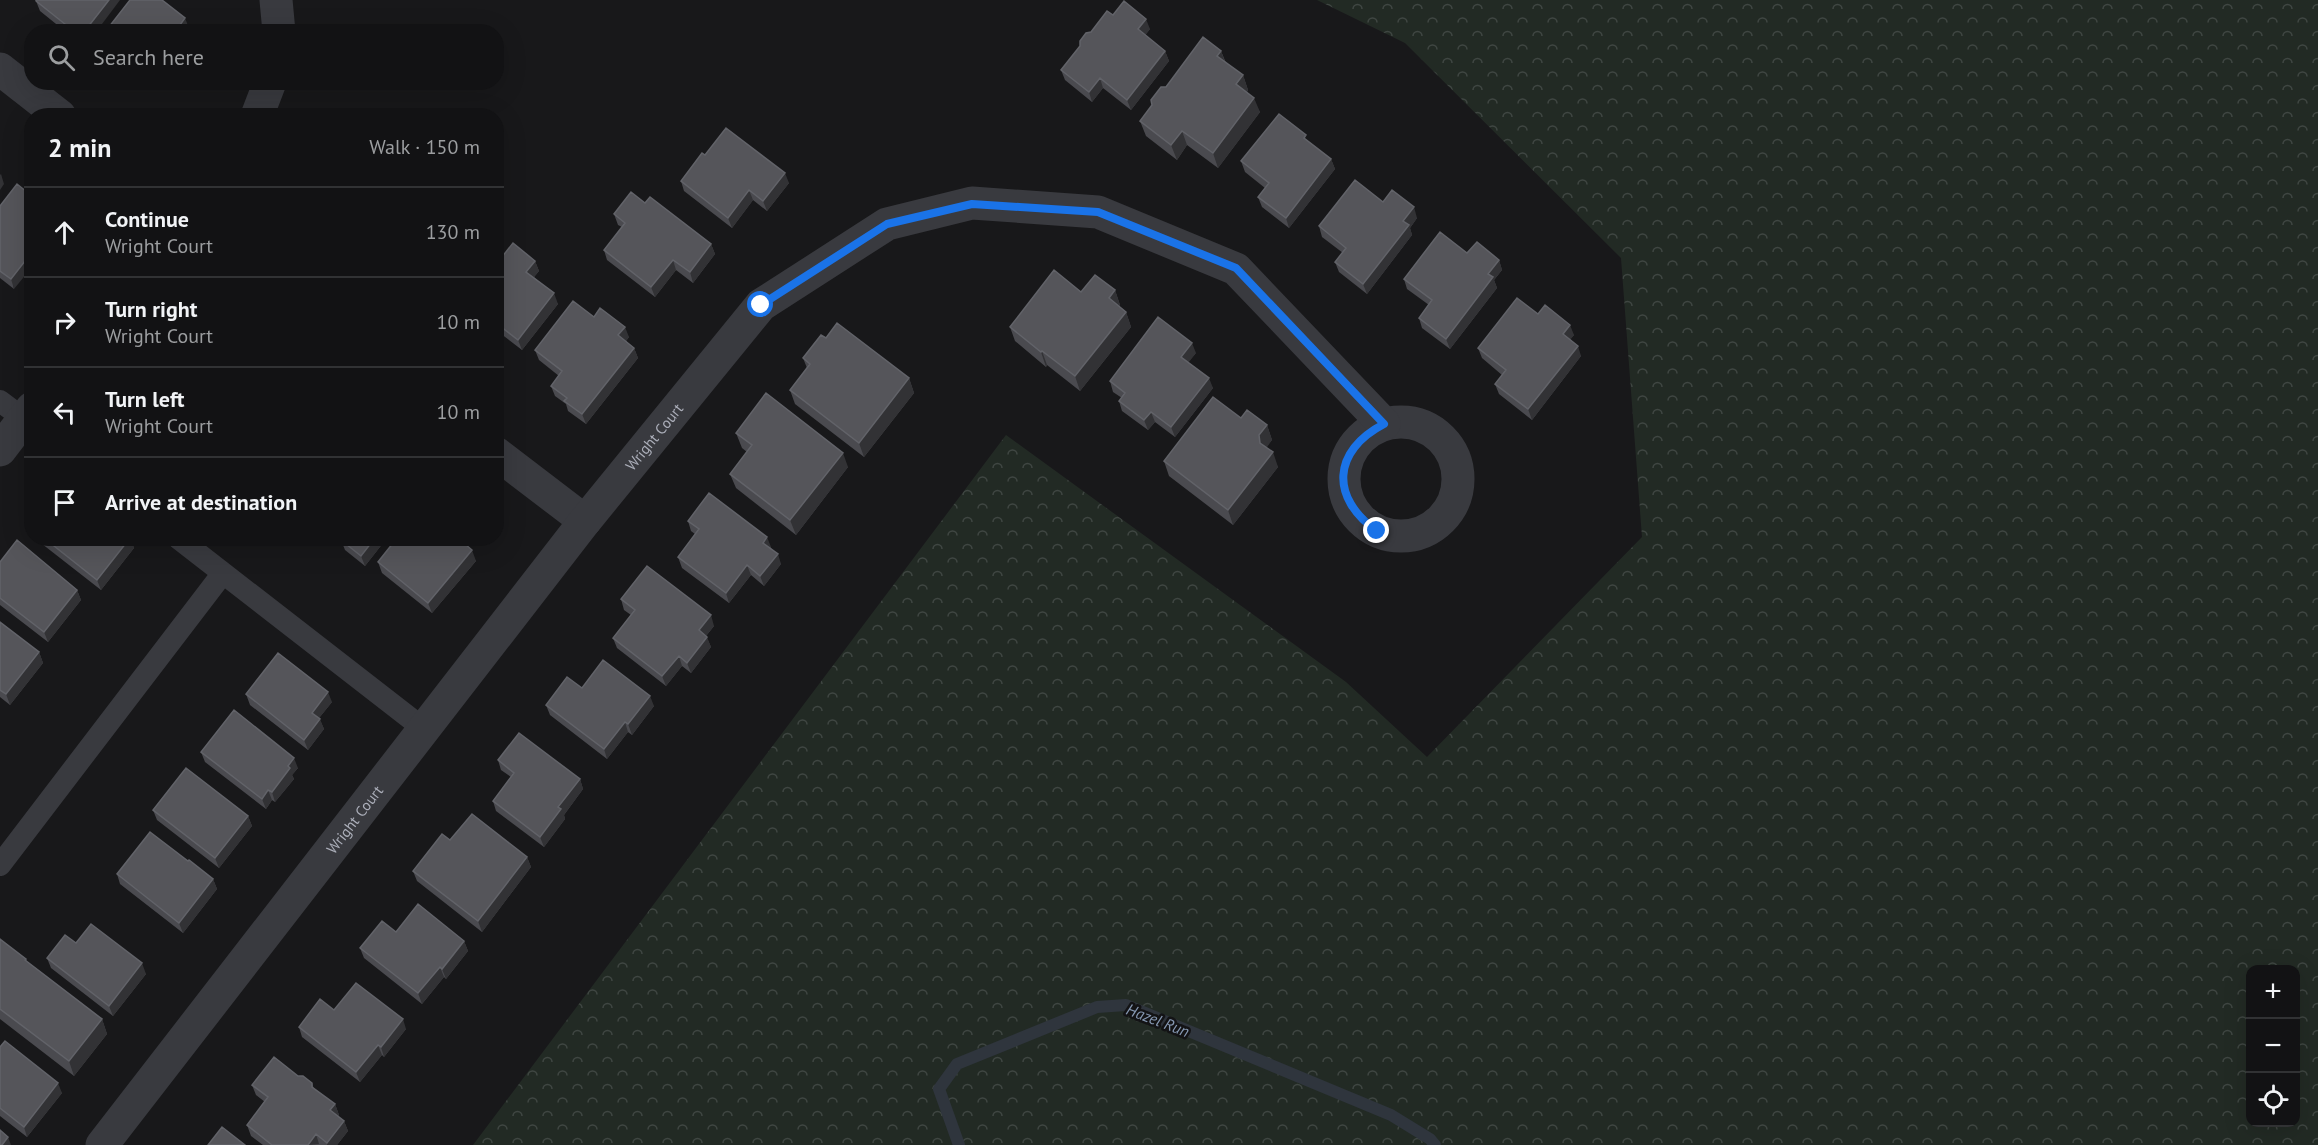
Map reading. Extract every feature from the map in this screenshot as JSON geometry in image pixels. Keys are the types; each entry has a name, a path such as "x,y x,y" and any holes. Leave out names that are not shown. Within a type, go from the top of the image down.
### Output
{"street":[{"path":"276,0 278,24"},
{"path":"0,69 24,88"},
{"path":"27,90 50,108"},
{"path":"260,108 267,90"},
{"name":"Wright Court","path":"102,1145 585,521 761,305 887,224 972,204 1098,212 1236,268 1384,424"},
{"path":"0,450 22,413"},
{"path":"504,459 585,521"}],"lane":[{"path":"189,546 424,729"},
{"path":"0,865 224,573"}],"green space":[{"path":"1317,0 2318,0 2318,1145 473,1145 1006,435 1346,682 1427,757 1642,537 1621,258 1405,43"}],"building":[{"path":"109,0 90,24 65,24 36,1"},
{"path":"130,0 162,0 185,18 181,24 111,24"},
{"path":"1124,1 1146,19 1138,29 1165,51 1127,100 1100,78 1089,92 1061,70 1080,46 1080,41 1086,33 1091,32 1107,11 1113,15"},
{"path":"1203,37 1221,51 1217,56 1243,75 1236,84 1254,98 1213,153 1182,131 1171,145 1140,121 1152,105 1151,100 1161,87 1166,87"},
{"path":"1279,114 1331,159 1286,218 1258,197 1269,183 1241,161"},
{"path":"726,128 785,173 763,201 749,190 728,218 681,181 702,153 705,155"},
{"path":"1355,180 1383,202 1392,190 1414,207 1403,221 1409,225 1363,284 1335,262 1346,248 1319,226"},
{"path":"17,184 24,190 24,262 11,279 0,271 0,206"},
{"path":"631,192 645,203 650,197 711,244 690,272 673,260 651,287 604,250 625,223 614,214"},
{"path":"1440,232 1467,253 1477,242 1499,260 1488,274 1493,277 1446,339 1419,318 1432,300 1404,279"},
{"path":"513,243 535,261 526,272 554,293 518,340 504,329 504,254"},
{"path":"1054,270 1081,292 1095,275 1115,290 1109,298 1126,312 1075,376 1010,327"},
{"path":"1517,298 1538,314 1545,305 1570,325 1563,334 1578,346 1528,409 1495,384 1506,370 1478,348"},
{"path":"573,301 594,317 600,308 625,327 618,335 634,348 582,414 564,401 567,398 551,386 562,371 535,350"},
{"path":"1158,317 1192,343 1181,357 1209,378 1171,427 1151,412 1144,420 1119,401 1125,393 1110,381"},
{"path":"837,323 909,378 859,443 790,390 810,364 803,358 821,335 826,338"},
{"path":"766,393 843,453 790,520 730,474 752,445 736,433"},
{"path":"1213,397 1241,418 1247,410 1267,425 1259,435 1260,443 1273,452 1228,510 1164,461"},
{"path":"709,493 767,537 763,543 778,554 760,576 747,565 726,593 678,557 699,529 688,521"},
{"path":"17,540 77,590 44,632 0,598 0,562"},
{"path":"54,546 124,546 97,580"},
{"path":"348,546 369,546 361,556"},
{"path":"391,546 467,546 472,550 428,603 378,562"},
{"path":"647,566 711,615 699,630 707,637 687,663 679,656 662,676 613,638 635,610 621,599"},
{"path":"0,622 39,652 6,694 0,690"},
{"path":"278,653 328,692 312,713 320,719 304,740 246,694"},
{"path":"603,660 650,696 628,724 625,722 604,749 546,705 567,677 582,688"},
{"path":"234,710 294,758 288,766 290,768 272,792 268,790 262,799 201,752"},
{"path":"519,733 580,779 558,807 561,809 540,837 493,801 514,773 498,760"},
{"path":"186,768 248,816 215,858 153,810"},
{"path":"472,814 527,857 478,921 413,871 442,834 450,840"},
{"path":"150,832 213,879 179,923 117,874"},
{"path":"418,904 464,941 442,969 440,967 418,993 360,948 382,921 396,932"},
{"path":"91,924 142,963 109,1006 47,958 65,935 76,943"},
{"path":"0,939 102,1019 69,1061 0,1009"},
{"path":"356,983 403,1019 381,1047 378,1045 356,1072 299,1027 320,999 334,1010"},
{"path":"5,1041 58,1083 24,1127 0,1108 0,1047"},
{"path":"274,1057 298,1076 303,1076 312,1083 312,1087 335,1104 330,1110 344,1121 327,1143 316,1134 308,1145 272,1145 247,1125 268,1097 252,1085"},
{"path":"222,1127 245,1145 208,1145"},
{"path":"0,1130 8,1137 2,1145 0,1145"}],"waterway":[{"name":"Hazel Run","path":"959,1145 939,1089 957,1064 1097,1007 1126,1005 1391,1115 1430,1139 1435,1145"}],"route":[{"path":"761,305 887,224 972,204 1098,212 1236,268 1384,424 1367,433 1353,448 1345,465 1344,485 1350,504 1361,520 1377,531"}]}
